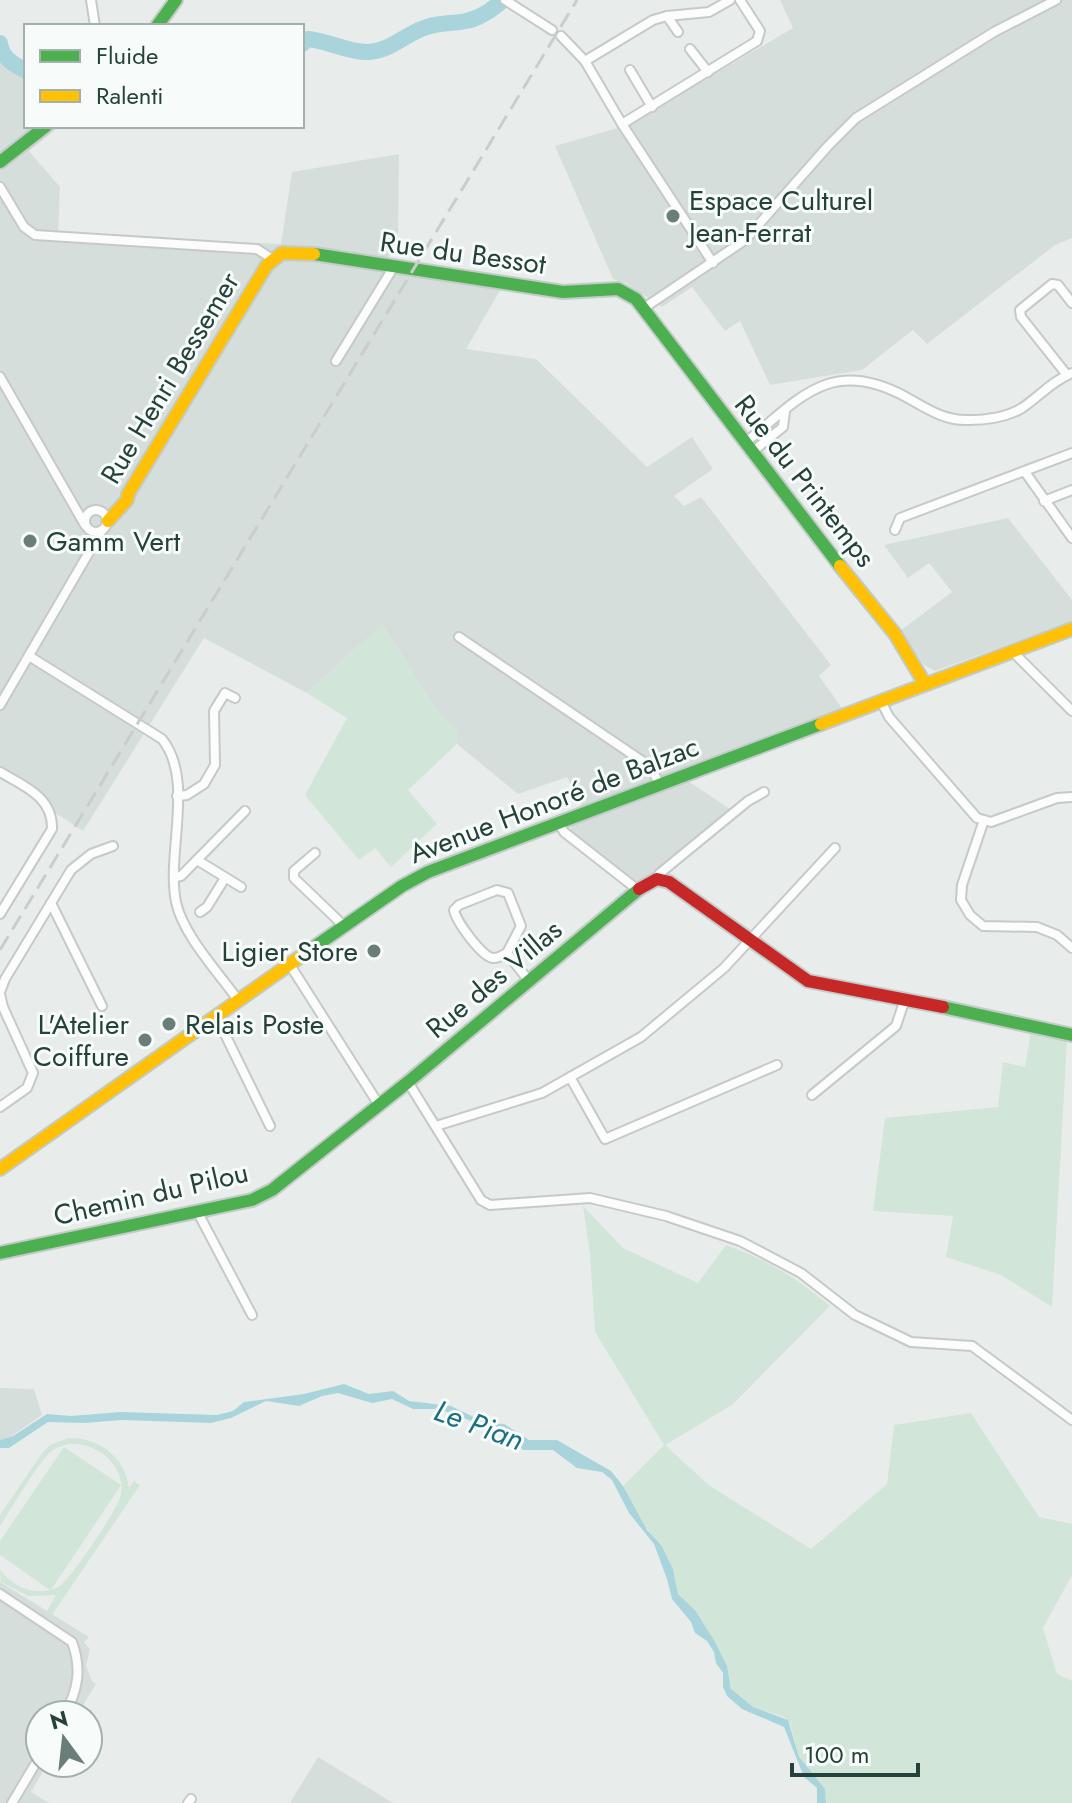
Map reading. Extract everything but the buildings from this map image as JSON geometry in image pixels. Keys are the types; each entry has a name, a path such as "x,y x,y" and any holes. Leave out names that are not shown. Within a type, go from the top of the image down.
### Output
{"street":[{"path":"91,0 95,24"},
{"path":"158,24 176,0"},
{"path":"585,61 653,20 667,16 698,15 730,0"},
{"path":"622,124 757,41 760,31 740,0"},
{"path":"644,308 745,240 856,118 994,32 1056,0"},
{"path":"506,1 552,30"},
{"path":"667,16 678,32"},
{"path":"561,36 585,61 622,124 713,263"},
{"path":"690,49 708,72"},
{"path":"630,70 652,107"},
{"path":"0,162 43,128"},
{"path":"0,187 24,227 35,235 257,249 271,258"},
{"name":"Rue du Bessot","path":"271,258 287,251 563,292 618,289 636,299 644,308"},
{"name":"Rue Henri Bessemer","path":"0,705 105,526 127,500 271,258"},
{"path":"336,361 393,268"},
{"path":"749,448 783,427 785,411 808,391 830,383 856,381 882,385 928,410 967,421 987,419 1022,407 1053,382 1070,374 1021,317 1020,310 1052,284 1058,285 1072,303"},
{"name":"Rue du Printemps","path":"644,308 895,634 925,684"},
{"path":"0,377 69,493 86,527 90,551"},
{"path":"895,530 900,518 1072,453"},
{"path":"1025,472 1072,538"},
{"path":"1044,501 1072,490"},
{"path":"69,493 81,505 95,510 112,506 128,494"},
{"name":"Rue Henri Bessemer","path":"86,527 87,514 95,510 103,512 105,526"},
{"path":"86,527 94,532 105,526"},
{"path":"1067,631 1072,643"},
{"name":"Avenue Honoré de Balzac","path":"1,1164 74,1109 97,1098 402,886 428,872 1067,631"},
{"path":"459,637 651,767 659,784"},
{"path":"1013,652 1072,711"},
{"path":"29,656 162,739 172,751 176,763 174,877 177,905 184,925 238,1000"},
{"path":"177,796 187,795 204,784 215,765 214,711 225,693 235,698"},
{"path":"881,701 896,725 977,818 991,822 1057,798 1072,797"},
{"path":"0,772 38,795 52,816 52,829 0,914"},
{"path":"764,792 748,801 659,874 657,879 669,882 808,981 1072,1035"},
{"path":"174,877 181,876 245,811"},
{"path":"984,820 962,885 961,900 970,915 983,926 1037,927 1057,935 1072,948"},
{"path":"558,822 564,832 638,890"},
{"path":"0,1107 27,1088 33,1079 31,1064 3,1007 0,993 71,870 102,848 113,846"},
{"path":"436,1126 542,1093 641,1037 724,968 835,848"},
{"path":"315,853 294,871 294,878 344,926"},
{"path":"197,860 241,887"},
{"path":"200,912 207,907 225,878"},
{"name":"Rue des Villas","path":"379,1105 638,890 657,879"},
{"path":"0,890 10,897"},
{"path":"497,890 508,893 521,926 507,953 494,958 486,955 455,918 454,910 459,905 497,890"},
{"path":"51,903 102,1006"},
{"path":"507,953 529,981"},
{"path":"290,965 379,1105"},
{"path":"812,1095 896,1026 905,999"},
{"path":"216,1016 270,1126"},
{"path":"570,1077 605,1139 777,1065"},
{"path":"408,1082 481,1200 490,1205 590,1198 666,1216 759,1249 801,1273 855,1315 911,1342 972,1346 1072,1420"},
{"name":"Chemin du Pilou","path":"0,1253 252,1200 272,1190 379,1105"},
{"path":"197,1211 252,1315"},
{"path":"0,1594 72,1642 78,1684 73,1699"},
{"path":"12,1803 26,1779"}],"shaded area":[{"path":"780,0 1072,0 1072,238 1055,245 927,344 913,330 862,370 770,385 740,321 725,331 692,287 662,307 626,283 613,279 555,146 628,125 793,28"},
{"path":"0,57 24,77 24,128 58,128 29,151 60,187 58,234 281,244 292,172 399,154 398,239 386,263 506,280 466,349 536,359 647,467 692,437 713,469 674,496 684,506 701,497 831,665 819,676 849,718 688,781 730,809 639,883 569,832 581,805 567,777 518,794 457,744 456,730 442,718 382,625 307,693 204,638 83,831 0,777"},
{"path":"1008,518 1072,600 1072,621 935,671 924,665 900,631 952,592 929,563 908,578 884,545"},
{"path":"0,1388 34,1389 42,1415 10,1437 0,1440"},
{"path":"0,1582 89,1637 84,1642 90,1649 86,1666 96,1684 87,1699 24,1699 24,1779 39,1779 31,1792 49,1803 0,1803"},
{"path":"318,1757 393,1803 290,1803"}],"green space":[{"path":"382,625 442,718 456,730 457,744 408,790 437,824 391,867 375,848 359,860 305,795 347,718 307,693"},
{"path":"1031,1031 1067,1040 1052,1307 1001,1275 946,1257 953,1216 873,1211 885,1118 998,1107 1003,1062 1025,1067"},
{"path":"583,1206 623,1248 698,1283 726,1245 781,1270 830,1306 732,1405 665,1445 710,1486 811,1549 887,1484 894,1425 971,1413 1039,1517 1072,1524 1072,1575 1043,1628 1057,1674 1072,1681 1072,1803 826,1803 826,1795 799,1757 790,1723 784,1717 753,1707 732,1691 727,1666 714,1640 695,1610 678,1594 673,1569 666,1555 637,1515 623,1486 664,1445 595,1332"},
{"path":"68,1438 99,1445 116,1458 129,1488 134,1481 140,1485 52,1615 47,1611 56,1595 28,1596 1,1582 0,1570 22,1588 50,1590 0,1555 0,1541 64,1447 121,1485 117,1470 100,1452 77,1444 64,1445 53,1450 40,1464 0,1526 0,1515 43,1452 50,1445","holes":["121,1485 118,1502 94,1542 66,1580 51,1590"]}],"water":[{"name":"Le Pian","path":"344,1384 369,1394 393,1391 409,1401 451,1406 486,1423 504,1424 529,1440 557,1440 611,1471 623,1486 647,1530 661,1545 673,1569 678,1594 695,1610 714,1640 727,1666 731,1689 753,1707 788,1720 799,1757 825,1789 826,1803 817,1803 817,1788 804,1777 784,1727 742,1709 727,1696 723,1673 716,1663 714,1652 707,1641 695,1633 691,1622 672,1599 654,1544 629,1513 612,1480 602,1472 577,1468 553,1450 523,1450 506,1432 489,1432 469,1420 439,1409 413,1409 392,1399 372,1403 338,1393 299,1406 266,1401 231,1418 211,1423 122,1420 48,1422 9,1448 0,1448 0,1440 13,1436 47,1414 71,1416 120,1412 217,1415 233,1411 244,1402 304,1394"}],"waterway":[{"path":"304,42 308,39 354,51 376,51 429,26 477,18 503,0"},
{"path":"0,43 6,57 24,70"}],"railway":[{"path":"0,950 577,0"}],"traffic: fast":[{"path":"158,24 176,0"},
{"path":"0,162 43,128"},
{"path":"314,254 563,292 618,289 636,299 840,566"},
{"path":"307,952 402,886 428,872 821,724"},
{"path":"0,1253 252,1200 272,1190 408,1082 639,889"},
{"path":"943,1007 1072,1035"}],"traffic: slow":[{"path":"108,521 127,500 267,265 282,253 314,254"},
{"path":"840,566 895,634 925,684"},
{"path":"821,724 1072,629"},
{"path":"0,1169 307,952"}],"traffic: jam":[{"path":"639,889 657,879 669,882 808,981 943,1007"}],"place":[{"name":"Espace Culturel Jean-Ferrat","path":"673,216"},
{"name":"Gamm Vert","path":"30,541"},
{"name":"Ligier Store","path":"374,951"},
{"name":"Relais Poste","path":"169,1024"},
{"name":"L'Atelier Coiffure","path":"145,1040"}]}
